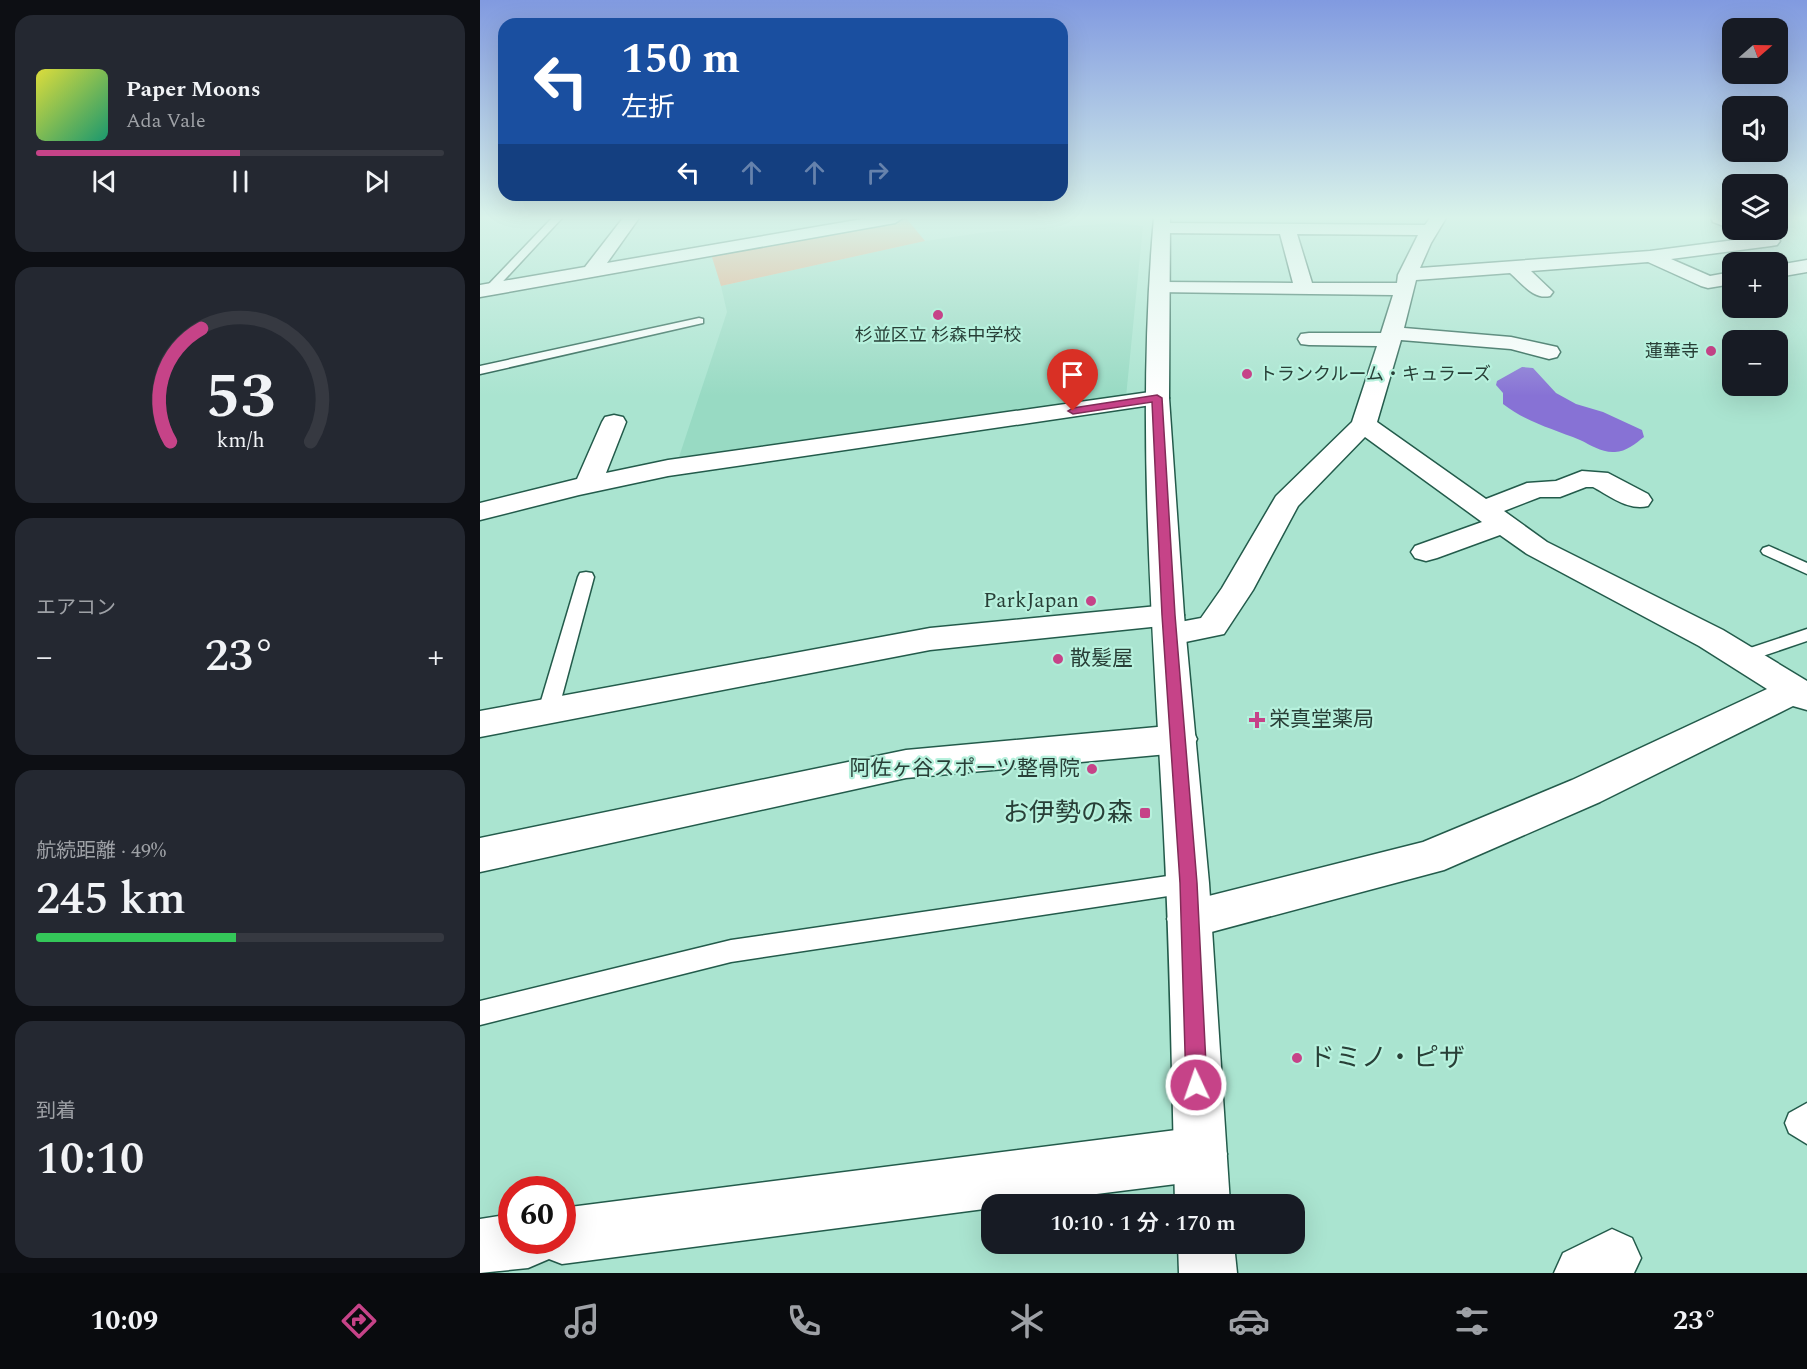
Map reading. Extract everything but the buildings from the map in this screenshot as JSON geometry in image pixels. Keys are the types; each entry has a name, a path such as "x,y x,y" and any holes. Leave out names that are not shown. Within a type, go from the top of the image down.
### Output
{"street":[{"path":"483,295 566,277"},
{"path":"576,1235 1202,1180 1189,901 1157,398 1161,277"},
{"path":"1301,277 1304,288"},
{"path":"480,724 930,639 1170,624 1212,627 1237,590 1286,502 1364,424 1408,277"},
{"path":"1161,288 1304,288 1406,282 1437,277"},
{"path":"1527,277 1543,292"},
{"path":"1698,277 1708,282 1722,280"},
{"path":"1309,339 1391,337 1511,343 1550,352"},
{"path":"480,512 668,468 1157,398"},
{"path":"588,485 614,422"},
{"path":"1364,424 1537,548 1651,605 1801,694"},
{"path":"1426,552 1494,517 1537,489 1560,489 1582,479 1598,479 1638,500"},
{"path":"1189,901 1430,858 1801,694"},
{"path":"480,855 906,764 1179,739"},
{"path":"480,1247 498,1244"},
{"path":"1207,1254 1208,1273"}],"lane":[{"path":"483,295 500,277"},
{"path":"480,370 699,321"},
{"path":"1769,551 1807,569"},
{"path":"548,711 586,577"},
{"path":"1742,657 1807,635"},
{"path":"480,1013 731,951 1189,901"},
{"path":"1807,1117 1799,1123 1807,1130"}],"shaded area":[{"path":"718,277 760,277 721,286"},
{"path":"760,277 1138,277 1126,397 679,457 727,312 721,286"},
{"path":"1522,367 1533,368 1556,393 1576,404 1603,412 1642,430 1644,437 1623,450 1606,451 1521,416 1503,404 1503,393 1496,385 1497,381"}],"place":[{"name":"杉並区立 杉森中学校","path":"938,315"},
{"name":"蓮華寺","path":"1711,351"},
{"name":"トランクルーム・キュラーズ","path":"1247,374"},
{"name":"ParkJapan","path":"1091,601"},
{"name":"散髪屋","path":"1058,659"},
{"name":"栄真堂薬局","path":"1257,720"},
{"name":"阿佐ヶ谷スポーツ整骨院","path":"1092,769"},
{"name":"お伊勢の森","path":"1145,813"},
{"name":"ドミノ・ピザ","path":"1297,1058"}],"route":[{"path":"1073,411 1157,398 1168,615 1188,883 1196,1085"}]}
